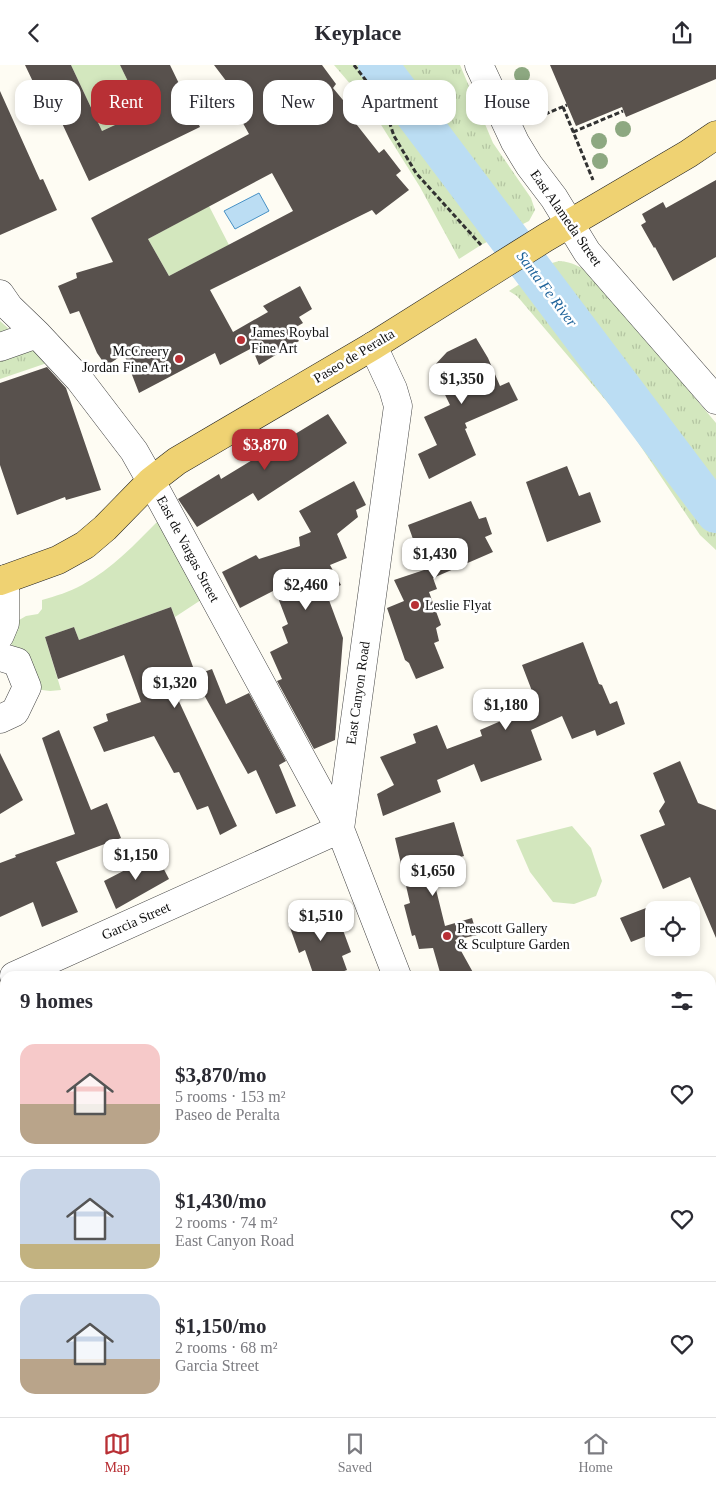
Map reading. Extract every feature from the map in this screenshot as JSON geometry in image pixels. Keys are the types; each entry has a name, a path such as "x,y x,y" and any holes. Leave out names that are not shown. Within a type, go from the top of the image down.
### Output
{"main road":[{"name":"Paseo de Peralta","path":"2,580 58,560 85,545 106,528 151,481 178,461 373,346 569,223 688,154 716,135"}],"street":[{"name":"East Alameda Street","path":"479,65 515,143 554,198 587,251 716,400"},
{"name":"East de Vargas Street","path":"0,294 9,307 79,379 134,451 340,829"},
{"path":"0,347 37,334"},
{"name":"East Canyon Road","path":"373,346 398,406 340,829 396,971"},
{"path":"0,635 5,623 2,580"},
{"path":"0,657 17,662 27,687 15,712 0,719"},
{"name":"Garcia Street","path":"25,971 340,829"}],"path":[{"path":"354,65 371,87 387,115 394,136 416,173 481,245"},
{"path":"548,113 565,106 573,132 593,181"},
{"path":"573,132 623,111"}],"green space":[{"path":"71,65 120,65 127,80 91,80 91,108 81,86 81,80 78,80"},
{"path":"334,65 460,65 466,80 466,125 485,125 493,143 531,198 535,210 529,221 481,245 459,259 420,187 381,125 456,125 456,80 347,80"},
{"path":"99,125 115,125 102,131"},
{"path":"209,206 229,245 169,276 148,239"},
{"path":"559,261 577,265 592,275 716,423 716,550 700,535 625,423 517,296 509,291 552,263"},
{"path":"0,321 47,363 0,379"},
{"path":"159,520 204,598 175,617 171,607 79,640 74,627 45,637 61,690 34,689 26,659 10,643 14,623 26,616 38,614 42,609 42,600 62,594 93,579 123,555"},
{"path":"572,826 591,848 602,881 596,896 574,904 553,902 530,872 516,840"}],"water":[{"path":"259,193 269,211 235,229 224,211"}],"building":[{"path":"25,65 71,65 78,80 32,80"},
{"path":"120,65 170,65 177,80 171,80 171,125 199,125 200,127 89,181 63,125 81,125 81,86 91,108 91,125 99,125 102,131 115,125 161,125 161,80 127,80"},
{"path":"214,65 322,65 336,84 333,88 343,100 343,125 357,125 379,153 384,149 401,171 396,175 409,190 376,215 372,210 210,290 233,332 268,312 263,306 300,286 312,309 299,317 303,323 291,330 299,341 259,365 252,348 220,365 215,353 139,393 124,354 106,366 97,353 79,311 70,314 58,286 77,278 76,273 113,262 91,218 249,134 244,125 253,125 253,80 225,80","holes":["272,173 293,211 169,276 148,239"]},
{"path":"550,65 716,65 716,79 626,117 622,107 576,126"},
{"path":"0,91 40,180 43,179 57,210 0,235"},
{"path":"716,180 716,257 673,281 641,225 646,222 642,214 663,202 666,208"},
{"path":"476,338 488,358 500,386 509,382 518,400 465,423 467,428 465,429 476,455 429,479 418,454 437,445 424,417 450,405 432,368 447,352"},
{"path":"47,367 66,388 101,490 66,500 65,497 17,515 0,465 0,383"},
{"path":"328,414 347,443 258,501 253,493 197,527 178,499 219,474 221,479"},
{"path":"567,466 579,496 590,492 601,522 547,542 526,482"},
{"path":"354,481 366,505 356,510 358,517 337,534 347,558 330,565 341,585 326,592 343,638 335,740 314,749 277,681 282,679 270,652 288,643 282,627 288,624 275,590 240,608 222,572 256,555 259,559 300,546 299,537 311,532 299,511"},
{"path":"471,501 479,519 486,517 492,534 485,537 493,552 433,578 437,589 429,592 441,625 436,628 439,641 434,643 444,668 416,679 409,663 405,660 387,608 404,601 394,580 424,570 408,525"},
{"path":"171,607 196,675 212,669 226,704 249,693 286,761 279,765 296,806 276,814 256,770 248,774 198,684 176,695 237,826 220,835 208,806 197,810 179,772 174,773 154,736 104,752 93,727 108,721 106,714 141,702 124,655 58,679 45,637 74,627 79,640"},
{"path":"583,642 599,684 602,685 610,704 617,701 625,724 597,736 595,730 572,739 562,716 531,730 542,760 481,782 474,764 437,780 441,792 383,816 377,794 394,785 380,757 416,743 413,734 437,725 447,749 482,736 480,730 524,711 519,700 532,691 522,665"},
{"path":"59,730 91,810 107,803 121,838 56,862 78,912 42,927 33,902 0,917 0,863 16,857 15,855 75,834 42,738"},
{"path":"0,753 23,800 0,814"},
{"path":"680,761 698,803 716,810 716,938 690,877 663,889 640,835 665,825 659,811 665,802 653,773"},
{"path":"454,822 464,856 430,865 445,926 472,918 477,935 455,940 472,971 440,971 433,948 419,949 415,935 412,936 404,905 410,903 395,838"},
{"path":"156,854 169,879 116,909 104,881"},
{"path":"323,908 326,915 336,911 351,952 342,956 347,970 312,971 305,950 299,953 288,922"},
{"path":"645,908 645,937 631,942 620,918"}],"waterway":[{"name":"Santa Fe River","path":"378,65 716,513"}],"place":[{"name":"James Roybal Fine Art","path":"241,340"},
{"name":"McCreery Jordan Fine Art","path":"179,359"},
{"name":"Leslie Flyat","path":"415,605"},
{"name":"Prescott Gallery & Sculpture Garden","path":"447,936"}]}
